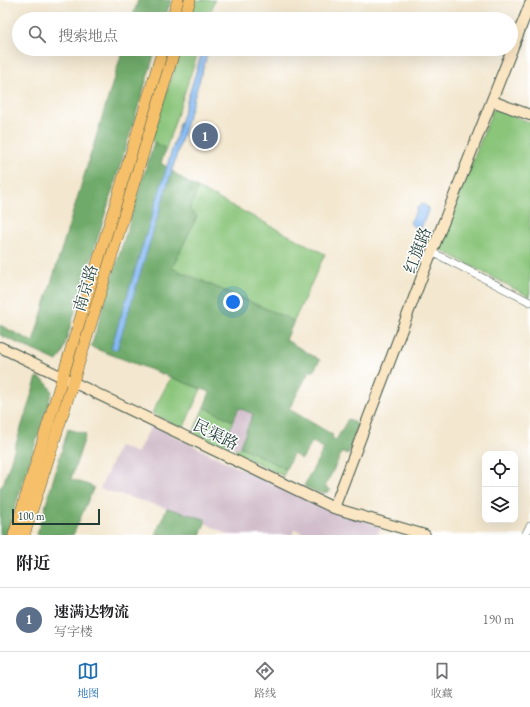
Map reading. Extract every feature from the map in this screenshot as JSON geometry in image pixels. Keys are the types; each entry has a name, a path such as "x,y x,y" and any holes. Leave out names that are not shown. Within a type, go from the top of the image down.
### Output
{"main road":[{"path":"174,12 178,0"},
{"path":"186,12 190,0"},
{"name":"南京路","path":"14,535 160,56"},
{"name":"南京路","path":"24,535 73,382 173,56"}],"street":[{"name":"红旗路","path":"518,35 530,4"},
{"name":"红旗路","path":"334,508 432,252 510,56"},
{"path":"492,101 530,115"},
{"path":"432,252 530,302"},
{"name":"民渠路","path":"0,347 334,508 425,535"},
{"path":"525,535 530,526"}],"shaded area":[{"path":"239,408 253,414 239,449 225,443"},
{"path":"152,425 230,464 301,496 381,527 377,535 306,535 295,529 292,535 227,535 205,523 205,519 100,489 119,446 137,453"}],"green space":[{"path":"138,0 171,0 167,12 134,12"},
{"path":"195,0 215,0 211,12 191,12"},
{"path":"121,56 154,56 62,354 57,361 0,335 0,325 33,342"},
{"path":"178,56 197,56 166,149 152,140"},
{"path":"493,109 530,122 530,297 441,250 441,242"},
{"path":"154,142 166,149 161,163 198,188 189,210 197,216 172,268 294,321 286,340 320,360 313,372 310,370 289,409 333,435 332,438 336,440 348,419 358,425 348,454 342,452 325,487 331,490 328,492 321,493 304,486 324,448 312,442 302,459 293,454 286,469 240,446 253,414 239,408 233,421 204,407 210,392 91,347"},
{"path":"198,188 325,254 294,321 172,268 197,216 189,211"},
{"path":"37,377 50,387 52,392 6,535 0,535 0,488 4,482"},
{"path":"171,377 201,389 183,429 152,413"},
{"path":"204,407 233,421 225,443 230,446 227,449 193,433"},
{"path":"68,429 86,434 71,479 94,487 73,535 37,535"},
{"path":"240,446 286,469 283,476 239,454 235,448 239,449"},
{"path":"167,508 205,519 200,535 155,535"}],"water":[{"path":"201,56 207,56 117,350 111,348"},
{"path":"422,204 428,208 428,211 421,228 419,229 410,223 418,207"}],"place":[{"name":"速满达物流","path":"205,136"}]}
